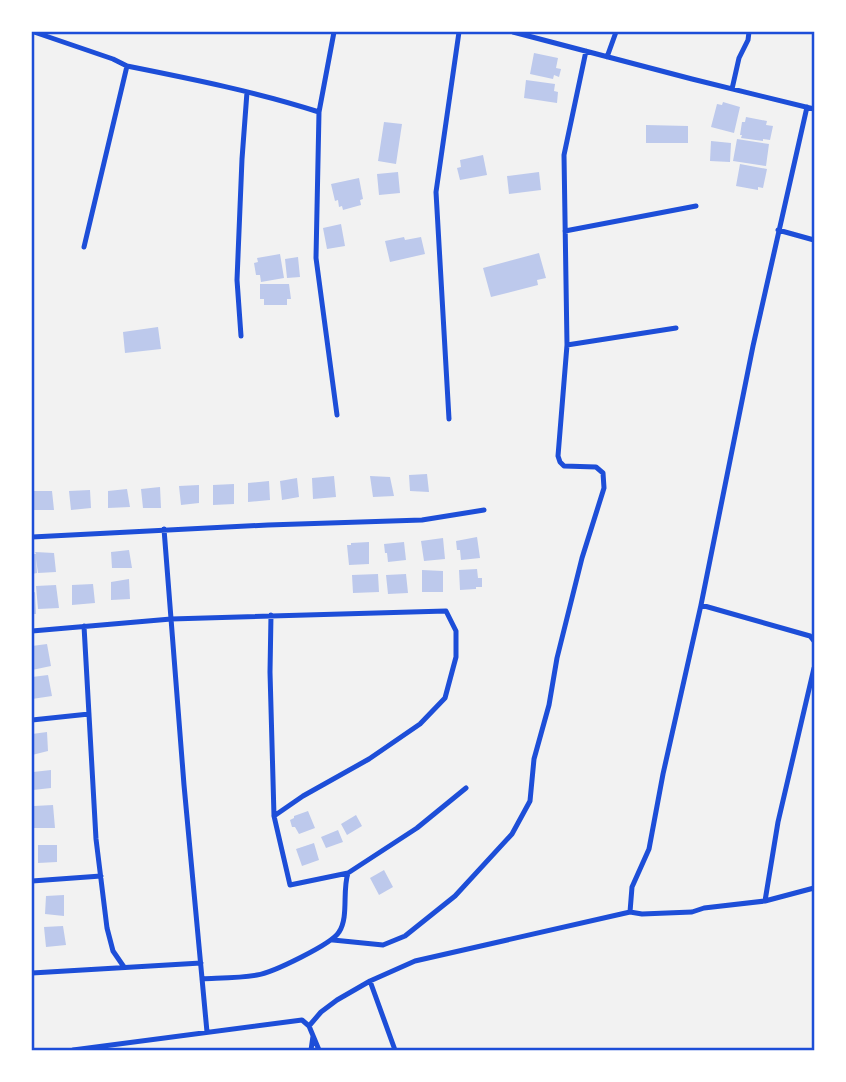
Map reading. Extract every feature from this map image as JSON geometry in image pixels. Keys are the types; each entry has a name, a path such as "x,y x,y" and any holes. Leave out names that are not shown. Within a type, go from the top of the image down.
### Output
{"street":[{"path":"34,32 127,66 280,99 320,112"},
{"path":"334,32 320,112 316,258 337,415"},
{"path":"449,419 436,192 459,32"},
{"path":"513,32 814,109"},
{"path":"607,57 616,32"},
{"path":"732,89 739,58 749,32"},
{"path":"333,940 383,945 405,936 455,896 512,834 530,801 534,759 549,705 557,658 582,558 604,488 603,473 596,467 564,466 558,456 567,345 565,155 586,51"},
{"path":"84,247 127,66"},
{"path":"240,335 237,280 247,92"},
{"path":"630,912 632,887 649,849 753,346 807,107"},
{"path":"565,231 696,206"},
{"path":"778,230 814,240"},
{"path":"567,345 676,328"},
{"path":"32,537 163,529 422,520 484,510"},
{"path":"163,529 207,1032"},
{"path":"701,605 810,636 814,642"},
{"path":"32,631 171,619 446,611 457,631 456,657 445,698 421,724 274,816"},
{"path":"271,615 274,816 290,885 348,873 416,828 466,788"},
{"path":"84,626 96,839 107,928 113,951 124,967"},
{"path":"765,901 778,822 814,668"},
{"path":"32,720 89,714"},
{"path":"202,979 260,975 333,940 340,932 344,920 345,882 348,873"},
{"path":"32,881 101,876"},
{"path":"309,1026 337,1000 370,981 415,961 630,912 692,912 704,908 765,901 814,888"},
{"path":"32,973 201,963"},
{"path":"370,981 396,1051"},
{"path":"73,1051 302,1020 309,1026 320,1051"},
{"path":"311,1051 313,1036"}],"building":[{"path":"534,53 558,58 556,68 561,69 559,77 554,75 553,79 530,74"},
{"path":"526,80 555,84 554,91 558,92 557,103 524,98"},
{"path":"723,102 740,107 734,133 711,127 717,104 722,105"},
{"path":"746,117 767,121 766,125 773,126 770,140 741,138 742,122 745,122"},
{"path":"384,122 402,124 396,164 378,161"},
{"path":"646,125 688,126 688,143 646,143"},
{"path":"737,139 769,144 766,166 733,161"},
{"path":"711,141 731,143 730,162 710,161"},
{"path":"483,155 487,175 460,180 457,168 461,167 460,160"},
{"path":"740,164 767,169 763,188 758,187 758,190 736,186"},
{"path":"398,172 400,193 379,195 377,174"},
{"path":"539,172 541,190 509,194 507,176"},
{"path":"359,178 363,199 360,200 361,205 343,210 342,206 339,207 338,200 335,201 331,184"},
{"path":"341,224 345,246 327,249 323,228"},
{"path":"404,237 405,240 421,237 425,254 390,262 385,241"},
{"path":"539,253 546,278 537,280 538,285 491,297 483,268"},
{"path":"280,254 284,278 261,282 260,275 256,275 254,263 258,262 257,258"},
{"path":"298,257 300,277 287,278 285,259"},
{"path":"260,284 289,284 291,299 287,299 287,305 264,305 264,299 260,299"},
{"path":"158,327 161,349 125,353 123,332"},
{"path":"427,474 429,492 410,491 409,475"},
{"path":"334,476 336,497 313,499 312,478"},
{"path":"370,476 390,477 394,496 373,497"},
{"path":"297,478 299,497 282,500 280,481"},
{"path":"269,481 270,500 248,502 248,483"},
{"path":"234,484 234,504 213,505 213,485"},
{"path":"199,485 199,503 181,505 179,486"},
{"path":"160,487 161,508 143,508 141,489"},
{"path":"127,489 130,507 108,508 108,491"},
{"path":"90,490 91,508 71,510 69,491"},
{"path":"32,491 52,491 54,510 32,510"},
{"path":"477,537 480,558 461,560 456,541"},
{"path":"443,538 445,559 424,561 421,541"},
{"path":"369,542 369,564 349,565 347,545"},
{"path":"404,542 406,560 388,562 384,544"},
{"path":"129,550 132,568 112,568 111,552"},
{"path":"35,552 54,553 56,572 38,573 36,559 37,573 32,574 32,554 36,554"},
{"path":"477,569 478,578 482,578 482,587 460,590 459,570"},
{"path":"422,570 443,571 443,592 422,592"},
{"path":"378,574 379,592 353,593 352,575"},
{"path":"406,574 408,593 388,594 386,575"},
{"path":"129,579 130,599 111,600 111,582"},
{"path":"93,584 95,603 72,605 72,585"},
{"path":"56,585 59,608 38,609 36,586"},
{"path":"35,592 36,614 32,614 32,593"},
{"path":"47,644 51,666 32,670 32,646"},
{"path":"48,675 52,696 32,699 32,677"},
{"path":"47,732 48,751 32,755 32,734"},
{"path":"51,770 51,788 33,790 33,772"},
{"path":"53,805 55,828 33,828 34,806"},
{"path":"308,811 315,828 299,834 295,827 292,827 290,820"},
{"path":"356,815 362,826 347,835 341,824"},
{"path":"338,830 343,842 326,848 321,837"},
{"path":"314,843 319,860 302,866 296,849"},
{"path":"38,845 57,845 57,862 38,863"},
{"path":"384,870 393,887 379,895 370,878"},
{"path":"64,895 64,916 45,914 46,896"},
{"path":"63,926 66,945 46,947 44,927"}]}
